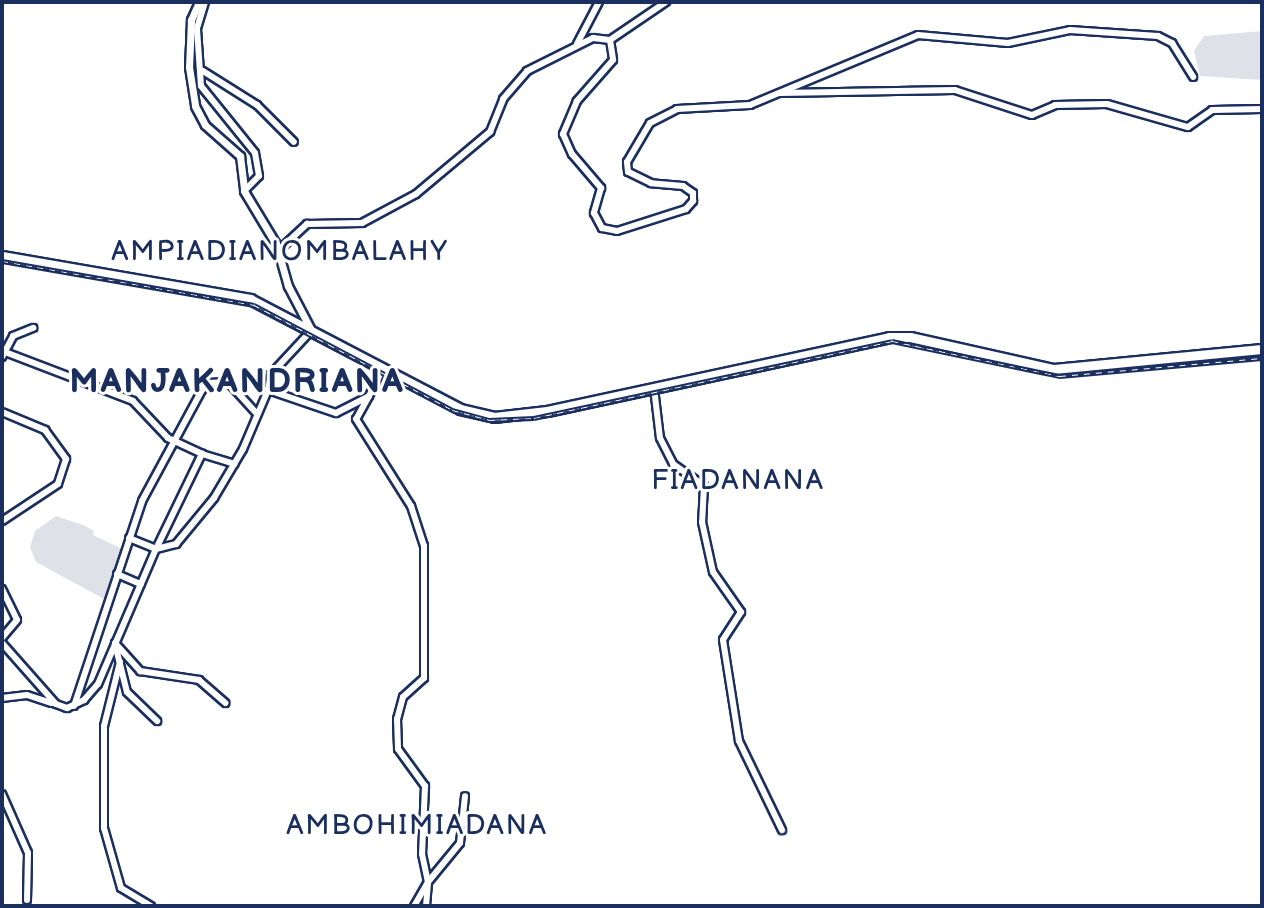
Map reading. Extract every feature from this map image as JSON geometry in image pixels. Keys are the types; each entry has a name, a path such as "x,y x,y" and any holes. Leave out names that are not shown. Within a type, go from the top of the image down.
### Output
{"main road":[{"path":"2,256 250,299 460,409 494,417 654,388 889,337 1053,369 1262,349"}],"street":[{"path":"202,2 197,29 205,92 255,153 259,176 244,191"},
{"path":"129,538 156,549 176,544 197,522 235,464 268,390 271,374 311,331 278,251 244,191 240,156 205,125 195,106 189,67 191,20 202,2"},
{"path":"577,44 599,2"},
{"path":"278,251 307,224 362,223 416,194 490,132 503,99 527,71 593,38 610,40 666,2"},
{"path":"610,40 609,68 577,101 563,134 572,154 601,188 594,213 602,228 617,231 686,209 693,201 693,193 683,186 651,183 628,172 627,162 650,123 677,109 750,105 918,35 1008,43 1070,30 1158,36 1172,43 1193,77"},
{"path":"200,64 205,76 257,105 294,142"},
{"path":"773,94 955,90 1032,115 1055,105 1107,104 1188,127 1212,110 1262,109"},
{"path":"33,328 13,336 3,354 133,401 174,441 235,464"},
{"path":"383,368 356,419 411,506 424,546 424,678 403,697 397,737 398,749 425,786 422,854 428,882 425,904"},
{"path":"74,706 142,501 208,383 228,382 257,414"},
{"path":"654,388 660,438 673,464 704,486 702,522 713,572 741,612 723,640 739,741 782,830"},
{"path":"268,390 336,413 369,396"},
{"path":"2,412 45,430 66,459 58,484 2,521"},
{"path":"2,698 27,695 74,706 98,684 156,549 202,454"},
{"path":"117,574 141,584"},
{"path":"2,589 17,620 2,640 56,704"},
{"path":"115,643 127,692 157,721"},
{"path":"115,643 140,671 199,680 225,703"},
{"path":"120,662 104,726 104,828 121,888 151,906"},
{"path":"2,794 28,853 27,900"},
{"path":"414,906 428,882 460,843 465,796"}],"shaded area":[{"path":"1262,31 1262,80 1200,76 1194,51 1204,36"},
{"path":"56,516 83,525 94,531 93,535 124,550 106,600 36,562 30,547 35,531"}],"railway":[{"path":"2,261 254,305 452,410 489,420 534,418 892,341 1060,376 1262,358"}],"district":[{"name":"AMPIADIANOMBALAHY","path":"280,252"},
{"name":"MANJAKANDRIANA","path":"237,382"},
{"name":"FIADANANA","path":"738,481"},
{"name":"AMBOHIMIADANA","path":"417,826"}]}
